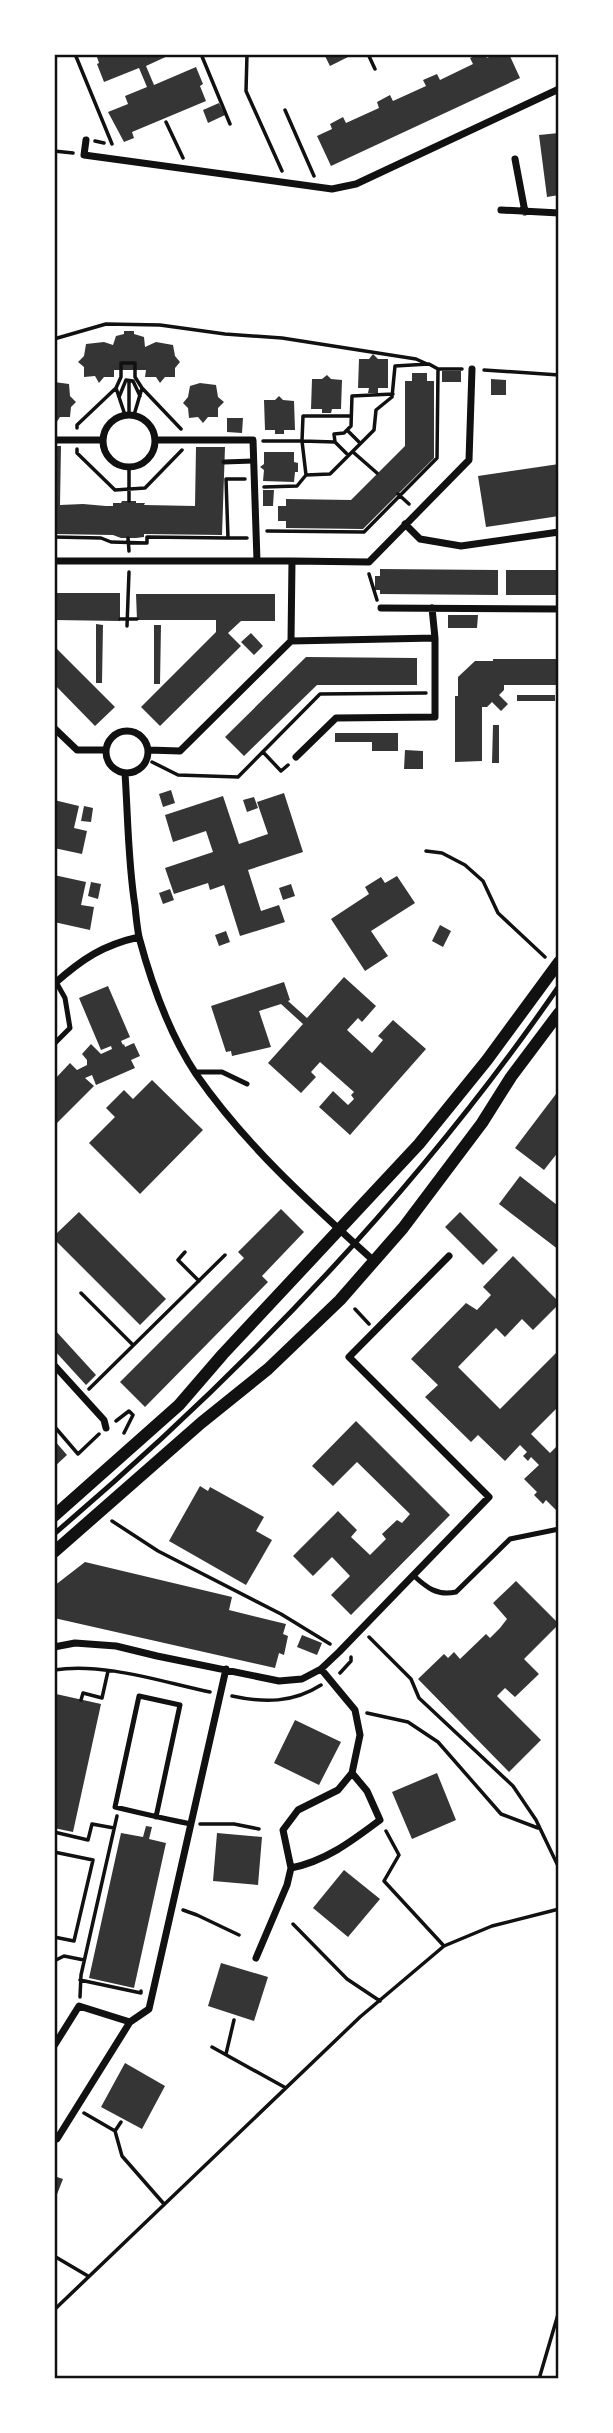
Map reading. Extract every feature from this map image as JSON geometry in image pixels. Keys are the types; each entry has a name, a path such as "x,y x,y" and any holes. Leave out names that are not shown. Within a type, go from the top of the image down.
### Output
{"street":[{"path":"86,140 84,155 332,189 356,184 559,89"},
{"path":"515,159 525,212"},
{"path":"500,210 559,213"},
{"path":"54,561 129,559 369,562 469,460 472,369"},
{"path":"129,415 149,424 155,440 154,449 145,461 129,467 108,456 103,440 110,424 129,415"},
{"path":"54,440 103,440"},
{"path":"155,440 253,440 257,561"},
{"path":"405,524 420,539 461,546 559,532"},
{"path":"291,641 292,561"},
{"path":"382,608 559,610"},
{"path":"296,757 336,719 435,718 435,638 432,608"},
{"path":"148,750 180,751 291,641 435,638"},
{"path":"54,728 76,750 106,750"},
{"path":"129,730 141,736 146,741 148,750 148,759 139,770 125,774 108,763 107,743 116,733 129,730"},
{"path":"125,774 130,871 139,937 159,1002 195,1072 262,1155 376,1262"},
{"path":"55,982 88,956 114,943 139,937"},
{"path":"54,1516 179,1405 455,1102 552,960"},
{"path":"54,1552 201,1423 292,1348 376,1262 482,1123 511,1077 559,1013"},
{"path":"54,1647 75,1643 116,1646 279,1681 302,1679 321,1669 339,1652 489,1497 349,1357 449,1256"},
{"path":"54,1365 104,1420 106,1428"},
{"path":"54,2138 57,2139 130,2022 149,2009 226,1669"},
{"path":"256,1958 287,1885 291,1868 283,1830 298,1810 338,1790 352,1773 360,1735 355,1710 321,1669"},
{"path":"291,1868 311,1864 341,1848 380,1820 367,1791 352,1773"},
{"path":"54,2046 79,2006 130,2022"}],"lane":[{"path":"224,462 253,461"},
{"path":"54,1044 70,1028 65,998 55,982"},
{"path":"54,1534 118,1480 197,1407 313,1290 443,1140 559,986"},
{"path":"195,1072 222,1072 247,1084"},
{"path":"413,1576 436,1592 456,1592 510,1539 559,1529"},
{"path":"156,1817 180,1705 139,1696 115,1807 156,1817 191,1824"}],"path":[{"path":"75,54 112,144"},
{"path":"201,54 230,124"},
{"path":"247,54 246,91 287,182"},
{"path":"368,54 375,69"},
{"path":"285,110 319,188"},
{"path":"166,122 181,152"},
{"path":"54,151 84,155"},
{"path":"54,339 106,324 160,324 335,345 416,359 438,369 559,376"},
{"path":"121,363 135,363 135,377 142,388 181,427 182,452 145,488 115,490 77,453 77,425 116,388 121,377 121,363"},
{"path":"306,475 330,474 374,430 376,410 393,394 395,366 429,365"},
{"path":"265,531 364,532 437,458 438,369"},
{"path":"119,397 126,380 129,380"},
{"path":"129,380 133,381 140,396"},
{"path":"129,380 129,415"},
{"path":"116,388 129,415"},
{"path":"129,415 142,388"},
{"path":"335,442 334,434 344,433 351,426 352,396 393,394"},
{"path":"260,487 297,486 306,475 302,441 303,416 351,416"},
{"path":"347,430 361,444"},
{"path":"253,440 335,442 377,473"},
{"path":"129,467 129,501"},
{"path":"228,538 226,479 246,479"},
{"path":"399,495 417,512"},
{"path":"54,537 101,538 111,542 128,543 146,543 147,537 248,538"},
{"path":"127,626 129,559"},
{"path":"369,562 374,596 382,608"},
{"path":"120,619 137,619"},
{"path":"148,759 178,775 237,777 320,694 435,693"},
{"path":"263,752 281,771 296,757"},
{"path":"426,851 442,853 465,865 483,881 498,913 552,960"},
{"path":"185,1252 178,1260 199,1281"},
{"path":"82,1395 225,1255"},
{"path":"81,1293 133,1345"},
{"path":"355,1309 375,1330"},
{"path":"54,1426 78,1454 106,1428 129,1412 133,1415 119,1442"},
{"path":"110,1520 158,1551 281,1614 339,1652"},
{"path":"360,1629 411,1679 419,1698 513,1786 540,1828 559,1868"},
{"path":"82,1700 83,1693 102,1698 108,1671"},
{"path":"355,1710 408,1722 438,1742 501,1814 540,1828"},
{"path":"79,2006 84,1960 119,1808"},
{"path":"380,1820 398,1855 384,1881 444,1947"},
{"path":"54,1832 89,1840 92,1824 114,1828"},
{"path":"191,1824 234,1824 259,1829"},
{"path":"54,1852 93,1860 74,1941 54,1937"},
{"path":"174,1908 197,1914 239,1935"},
{"path":"54,2311 286,2088 380,2001 444,1947 492,1926 559,1909"},
{"path":"293,1924 346,1979 380,2001"},
{"path":"54,1961 64,1956 84,1960"},
{"path":"80,1980 141,1993 144,1980"},
{"path":"226,2054 234,2020"},
{"path":"212,2046 286,2088"},
{"path":"77,2108 115,2132 122,2156 164,2205"},
{"path":"115,2132 121,2122"},
{"path":"54,2256 89,2277"},
{"path":"539,2379 559,2311"}],"building":[{"path":"96,54 172,54 146,66 154,85 196,67 206,101 132,132 134,138 124,142 108,112 128,104 125,96 147,87 139,68 104,82"},
{"path":"324,54 354,54 330,66"},
{"path":"485,54 487,58 494,54 509,54 520,78 331,166 317,136 332,129 330,124 343,117 346,123 379,108 377,102 390,95 393,101 426,86 423,80 437,74 440,80 473,64 470,58"},
{"path":"219,103 225,115 208,123 203,110"},
{"path":"559,133 559,195 547,197 539,135"},
{"path":"124,331 134,331 134,334 144,337 145,347 156,342 173,345 175,356 180,362 175,368 175,377 165,377 160,383 156,377 145,377 146,370 114,370 114,377 104,377 99,383 95,376 84,377 84,367 78,362 84,356 86,344 104,342 113,345 116,336 124,334"},
{"path":"373,354 378,359 388,359 388,388 378,388 378,393 368,393 369,388 358,388 359,359 369,359"},
{"path":"442,371 461,371 461,382 442,382"},
{"path":"412,373 427,373 427,381 434,381 434,458 363,529 286,528 286,521 278,521 278,506 286,506 286,499 351,500 405,446 405,381 412,381"},
{"path":"327,375 331,379 342,380 341,409 322,413 322,409 311,409 312,379 322,379"},
{"path":"491,379 506,380 506,395 491,395"},
{"path":"54,382 69,384 70,396 76,402 71,407 70,417 60,417 56,423"},
{"path":"200,383 216,385 218,397 224,402 218,408 218,417 208,417 203,423 198,417 189,418 188,408 183,403 188,397 190,386"},
{"path":"279,396 283,400 294,401 295,430 284,430 284,434 265,430 264,400 275,400"},
{"path":"227,418 243,418 242,433 227,432"},
{"path":"54,446 61,446 60,505 106,506 122,501 136,501 145,503 144,505 195,506 196,447 225,447 222,535 144,534 144,537 121,538 113,535 54,534"},
{"path":"264,452 294,452 298,472 295,472 294,482 263,481 264,470 260,467 264,464"},
{"path":"559,464 559,516 486,527 478,476"},
{"path":"263,490 274,490 273,506 263,506"},
{"path":"380,569 498,570 498,595 380,594 380,590 375,590 375,576 380,576"},
{"path":"506,570 559,570 559,595 506,595"},
{"path":"54,593 120,593 120,621 54,620"},
{"path":"136,594 275,594 275,621 241,621 228,633 241,646 160,726 141,707 216,632 216,620 137,620"},
{"path":"448,615 478,615 477,628 448,628"},
{"path":"96,624 103,625 102,683 96,683"},
{"path":"154,625 161,625 160,684 154,684"},
{"path":"251,633 263,646 254,655 241,642"},
{"path":"54,646 115,707 95,726 54,684"},
{"path":"306,657 417,658 417,685 317,685 244,756 225,737"},
{"path":"559,659 559,685 504,685 504,690 499,695 508,704 501,711 492,702 487,707 482,707 482,761 455,762 455,696 458,696 458,677 475,661"},
{"path":"517,695 555,695 555,701 517,701"},
{"path":"493,725 499,725 499,763 492,763"},
{"path":"335,733 398,733 398,751 372,751 372,742 335,742"},
{"path":"405,750 423,751 423,769 404,769"},
{"path":"171,790 175,803 163,807 159,794"},
{"path":"284,793 303,852 248,870 261,911 279,905 285,922 240,936 224,885 210,890 208,883 174,894 165,868 213,852 206,831 173,842 165,815 223,796 239,844 268,834 257,802"},
{"path":"254,797 258,808 247,812 243,800"},
{"path":"54,800 79,806 74,828 87,831 82,854 54,848"},
{"path":"84,806 93,808 91,822 81,821"},
{"path":"54,875 86,882 81,905 94,907 90,930 54,922"},
{"path":"397,876 415,903 371,931 388,956 365,971 331,919 369,894 365,887 381,877 385,883"},
{"path":"91,882 101,884 98,899 88,896"},
{"path":"291,884 295,896 283,900 279,888"},
{"path":"170,889 174,900 163,904 159,893"},
{"path":"440,925 451,931 443,947 432,941"},
{"path":"226,931 230,942 219,946 215,935"},
{"path":"344,977 376,1006 362,1022 358,1018 347,1030 372,1053 383,1040 378,1036 393,1020 426,1049 350,1135 319,1107 333,1091 348,1105 354,1099 351,1095 354,1092 320,1062 311,1072 316,1077 301,1093 268,1063 303,1024 281,1004 259,1011 271,1047 232,1056 231,1051 226,1052 211,1006 284,982 290,1000 288,1001 307,1018"},
{"path":"108,986 130,1037 121,1041 125,1047 134,1043 140,1056 131,1060 135,1068 96,1085 92,1075 85,1078 94,1086 54,1126 54,1080 70,1063 77,1070 87,1065 82,1054 91,1044 101,1054 112,1049 111,1046 101,1050 79,998"},
{"path":"152,1080 203,1130 140,1194 89,1143 115,1117 106,1108 124,1090 133,1099"},
{"path":"559,1090 559,1151 544,1170 515,1148"},
{"path":"520,1176 557,1205 559,1203 559,1250 499,1204"},
{"path":"281,1209 304,1232 262,1276 268,1282 145,1407 120,1382 244,1258 238,1252"},
{"path":"79,1212 166,1299 140,1325 54,1239 54,1230 57,1233"},
{"path":"460,1212 498,1250 483,1265 445,1227"},
{"path":"513,1256 559,1304 533,1330 522,1319 505,1337 496,1328 458,1367 500,1409 559,1350 559,1406 531,1434 550,1453 559,1444 559,1513 546,1500 543,1504 534,1495 537,1492 524,1479 539,1465 531,1457 528,1461 523,1456 527,1452 520,1445 505,1461 478,1435 471,1442 425,1397 438,1385 411,1359 466,1303 477,1310 491,1295 483,1287"},
{"path":"54,1329 96,1375 86,1385 54,1350"},
{"path":"356,1421 450,1515 351,1615 331,1595 350,1576 332,1557 313,1576 293,1556 338,1511 357,1530 351,1537 370,1555 386,1539 382,1534 397,1520 402,1523 410,1514 357,1462 333,1486 312,1466"},
{"path":"54,1440 67,1455 54,1467"},
{"path":"200,1486 208,1491 210,1487 264,1517 256,1531 272,1540 246,1585 169,1541"},
{"path":"85,1562 232,1597 229,1610 286,1624 283,1634 288,1636 284,1655 279,1653 275,1668 54,1618 54,1586"},
{"path":"516,1581 559,1624 524,1659 539,1674 515,1697 505,1688 497,1696 541,1740 509,1772 418,1679 444,1654 448,1658 454,1652 460,1659 486,1634 490,1638 500,1628 507,1619 493,1603"},
{"path":"302,1635 322,1643 317,1655 297,1647"},
{"path":"56,1694 101,1704 73,1832 54,1828"},
{"path":"295,1720 341,1742 319,1785 274,1763"},
{"path":"437,1773 456,1820 412,1839 392,1792"},
{"path":"146,1826 152,1827 149,1839 166,1843 134,1988 89,1978 121,1833 143,1837"},
{"path":"217,1833 262,1837 258,1885 213,1881"},
{"path":"344,1870 380,1899 348,1937 313,1908"},
{"path":"221,1963 268,1977 254,2021 208,2006"},
{"path":"125,2063 165,2086 142,2129 101,2107"},
{"path":"54,2176 63,2179 54,2202"}]}
